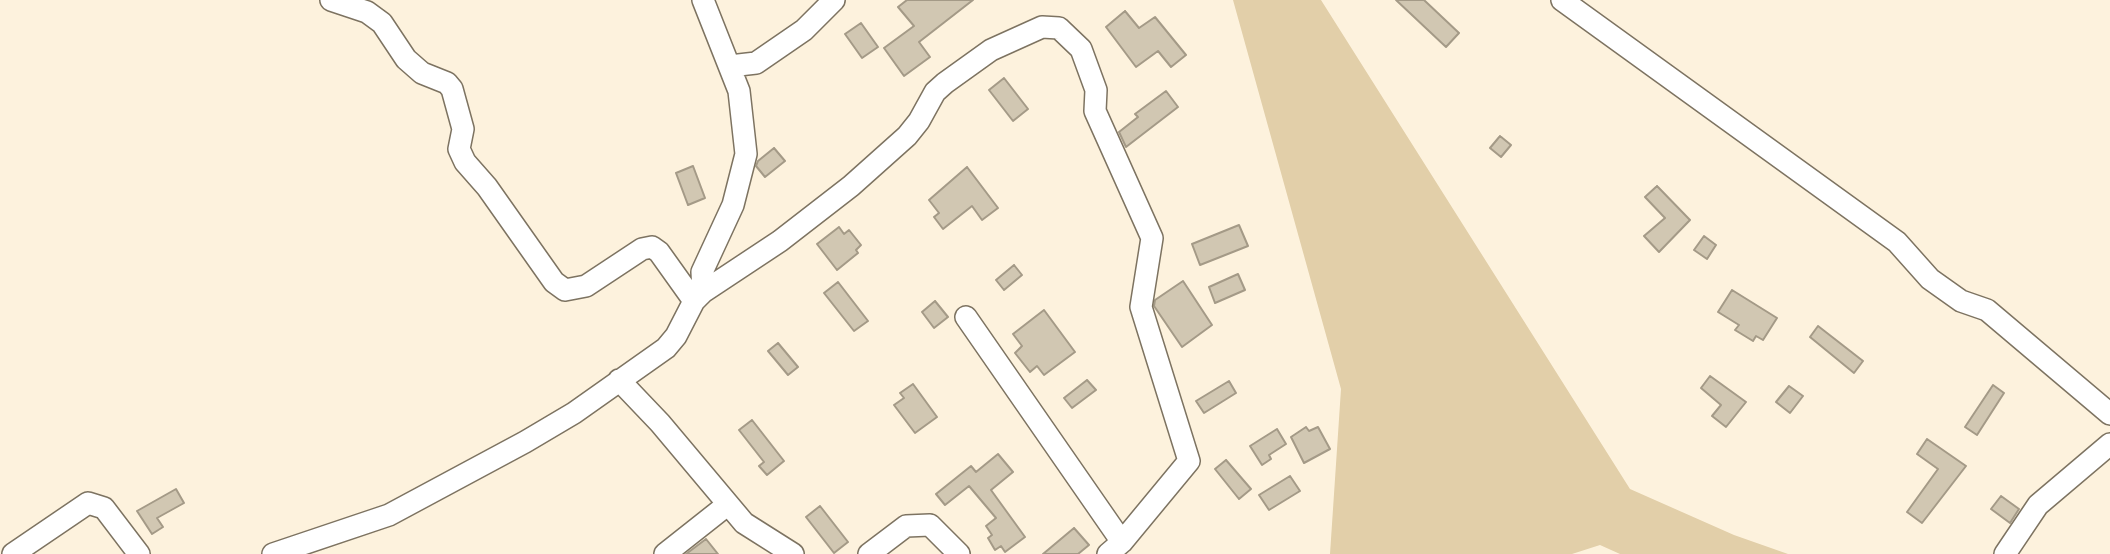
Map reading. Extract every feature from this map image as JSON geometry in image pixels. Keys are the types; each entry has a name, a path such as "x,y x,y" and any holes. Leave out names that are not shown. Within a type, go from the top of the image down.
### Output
{"street":[{"path":"331,0 367,12 382,23 406,59 422,73 447,83 452,89 463,129 459,149 465,162 487,187 554,282 565,290 586,286 642,249 652,247 698,296"},
{"path":"273,554 390,514 525,442 574,413 666,348 676,336 698,296 702,272 733,205 746,154 739,91 703,0"},
{"path":"730,66 756,63 804,30 835,0"},
{"path":"1562,0 1897,242 1930,279 1961,301 1987,310 2110,414"},
{"path":"698,296 780,241 851,186 907,136 935,92 945,83 992,50 1042,27 1059,28 1081,49 1096,90 1095,111 1152,238 1141,307 1189,461 1115,548 966,317"},
{"path":"619,380 660,423 744,523 793,554"},
{"path":"2005,554 2038,505 2110,444"},
{"path":"13,554 88,503 104,508 139,554"},
{"path":"665,554 727,505"},
{"path":"869,554 906,526 930,525 959,554"}],"shaded area":[{"path":"1233,0 1321,0 1630,489 1734,535 1788,554 1620,554 1600,545 1572,554 1330,554 1341,389"}],"building":[{"path":"907,0 973,0 919,42 930,57 904,76 884,48 914,26 898,7"},
{"path":"1396,0 1424,0 1459,33 1446,47"},
{"path":"1125,11 1139,28 1155,17 1186,55 1171,67 1158,51 1136,67 1106,27"},
{"path":"861,23 878,47 862,58 845,34"},
{"path":"1004,78 1028,109 1013,121 989,90"},
{"path":"1166,91 1178,107 1126,147 1119,132 1138,117 1135,114"},
{"path":"1500,136 1511,145 1501,157 1490,148"},
{"path":"774,148 785,161 765,177 756,166 758,161"},
{"path":"693,166 705,198 688,205 676,173"},
{"path":"967,167 998,208 982,220 972,206 943,229 934,217 939,213 929,200"},
{"path":"1657,186 1690,220 1659,252 1644,236 1665,218 1645,197"},
{"path":"1239,225 1248,246 1200,265 1192,244"},
{"path":"839,227 844,234 849,230 861,245 856,250 858,253 837,270 817,244"},
{"path":"1704,236 1716,245 1707,259 1694,250"},
{"path":"1014,265 1022,275 1004,290 996,280"},
{"path":"1238,274 1245,290 1215,303 1209,287"},
{"path":"1183,281 1212,325 1182,347 1154,306 1155,300"},
{"path":"838,282 868,321 854,331 824,293"},
{"path":"1732,290 1777,318 1763,340 1756,336 1753,341 1735,330 1739,325 1718,312"},
{"path":"935,301 948,317 934,328 922,312"},
{"path":"1044,310 1075,352 1044,375 1037,366 1030,372 1015,353 1022,346 1013,334"},
{"path":"1818,326 1863,361 1854,373 1810,337"},
{"path":"778,343 798,367 788,375 768,351"},
{"path":"1710,376 1746,402 1726,427 1712,416 1721,405 1701,388"},
{"path":"1087,380 1096,390 1072,408 1064,398"},
{"path":"1229,381 1236,393 1204,413 1196,401"},
{"path":"913,384 937,417 915,433 894,405 904,398 900,393"},
{"path":"1993,385 2004,393 1977,435 1965,427"},
{"path":"1789,386 1803,396 1790,413 1776,402"},
{"path":"752,420 784,461 767,475 759,466 764,462 739,430"},
{"path":"1306,427 1309,431 1318,427 1330,449 1304,463 1291,437"},
{"path":"1277,429 1286,444 1269,455 1271,459 1262,465 1250,446"},
{"path":"1927,439 1966,466 1922,523 1907,512 1938,469 1917,454"},
{"path":"998,454 1013,472 991,490 1025,537 1005,552 1001,546 995,550 988,538 992,535 986,526 996,518 969,486 945,505 936,494 971,466 976,472"},
{"path":"1226,460 1251,489 1239,499 1215,469"},
{"path":"1290,476 1300,491 1269,510 1259,495"},
{"path":"176,489 184,503 157,518 163,527 152,534 137,511"},
{"path":"2001,496 2019,509 2010,523 1991,509"},
{"path":"820,506 848,542 834,553 806,517"},
{"path":"1074,528 1089,545 1078,554 1043,554"},
{"path":"706,539 718,554 686,554"}]}
